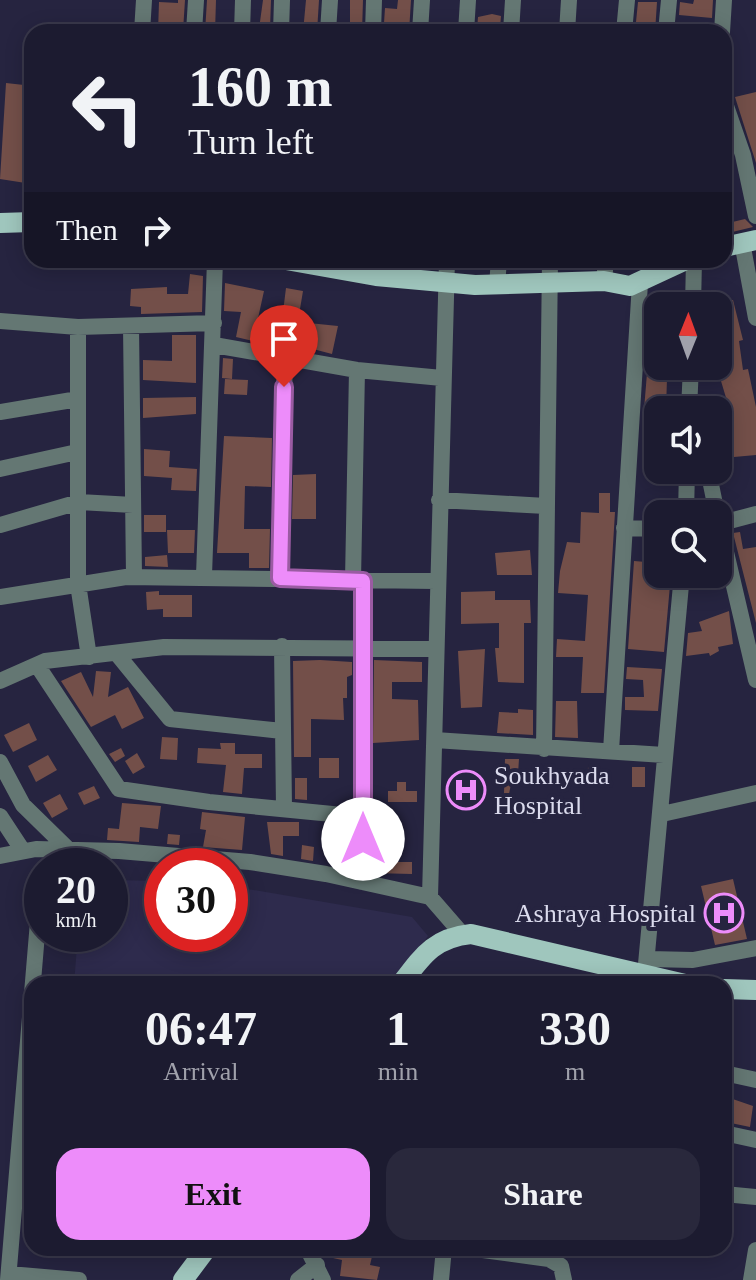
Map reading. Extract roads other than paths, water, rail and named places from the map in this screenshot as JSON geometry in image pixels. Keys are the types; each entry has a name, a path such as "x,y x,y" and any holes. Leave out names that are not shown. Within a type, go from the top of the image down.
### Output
{"main road":[{"path":"0,223 24,222"},
{"path":"402,269 445,282 497,285 548,284 605,270 630,286 670,268"},
{"path":"407,976 430,948 448,936 463,935 647,967 667,976"},
{"path":"732,989 756,990"},
{"path":"183,1280 201,1256"}],"street":[{"path":"142,24 144,0"},
{"path":"194,24 196,0"},
{"path":"242,24 243,0"},
{"path":"281,24 282,0"},
{"path":"328,24 330,0"},
{"path":"373,24 374,0"},
{"path":"420,24 422,0"},
{"path":"466,24 468,0"},
{"path":"512,24 513,0"},
{"path":"568,24 569,0"},
{"path":"625,24 627,0"},
{"path":"667,24 669,0"},
{"path":"722,24 724,0"},
{"path":"732,123 743,155 756,216"},
{"path":"741,243 756,318"},
{"path":"204,576 215,268"},
{"path":"430,897 446,268"},
{"path":"497,285 498,268"},
{"path":"544,749 549,268"},
{"path":"693,292 694,268"},
{"path":"611,751 640,283"},
{"path":"0,321 78,327 214,323"},
{"path":"131,326 134,577"},
{"path":"78,327 78,584 89,657"},
{"path":"214,345 357,370 442,378"},
{"path":"280,578 285,355"},
{"path":"357,370 358,580 363,648 362,882"},
{"path":"0,412 78,399"},
{"path":"0,469 77,452"},
{"path":"439,500 546,506"},
{"path":"0,525 79,502 133,505"},
{"path":"732,518 756,514"},
{"path":"624,528 644,529"},
{"path":"1,594 134,577 436,581"},
{"path":"732,579 756,680"},
{"path":"681,588 647,967 756,948"},
{"path":"282,646 284,808"},
{"path":"0,681 37,665 164,647 435,649"},
{"path":"117,654 170,719 282,731"},
{"path":"37,665 119,789 209,802 363,817"},
{"path":"435,740 664,755"},
{"path":"0,762 23,805 67,848"},
{"path":"662,814 756,793"},
{"path":"0,816 23,851 0,856"},
{"path":"128,852 250,862 430,897 463,935"},
{"path":"33,976 35,952"},
{"path":"732,1075 756,1080"},
{"path":"24,1087 8,1277 79,1280"},
{"path":"732,1135 756,1140"},
{"path":"732,1195 756,1197"},
{"path":"751,1280 756,1250"},
{"path":"441,1280 443,1256"},
{"path":"527,1256 549,1259 561,1266 564,1280"},
{"path":"298,1280 320,1272"}],"place":[{"name":"Soukhyada Hospital","path":"466,790"},
{"name":"Ashraya Hospital","path":"724,913"}]}
